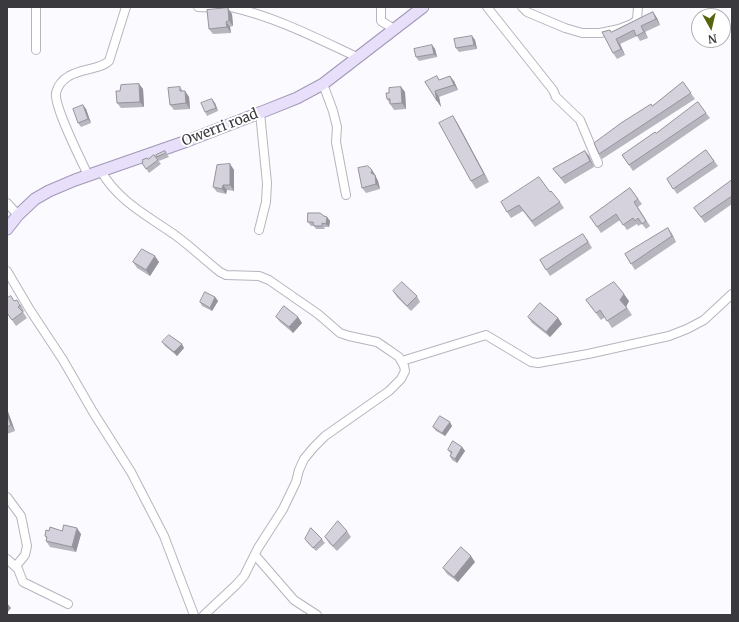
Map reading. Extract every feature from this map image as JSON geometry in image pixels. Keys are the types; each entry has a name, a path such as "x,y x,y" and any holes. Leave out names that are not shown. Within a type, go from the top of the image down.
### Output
{"main road":[{"name":"Owerri road","path":"7,229 18,215 36,199 49,191 74,180 188,141 297,98 323,84 423,7"}],"street":[{"path":"36,7 36,50"},
{"path":"88,175 68,132 57,104 56,94 59,85 68,76 76,72 102,66 108,61 126,7"},
{"path":"198,7 232,7 254,12 283,23 357,57"},
{"path":"381,7 381,21 394,29"},
{"path":"487,7 556,96 580,120 598,163"},
{"path":"522,7 527,12 565,28 582,33 600,33 632,24 637,20 638,7"},
{"path":"323,84 337,127 336,142 346,196"},
{"path":"259,230 266,202 267,183 260,113"},
{"path":"101,171 106,181 131,206 176,236 220,272 226,275 259,276 269,280 318,314 340,333 377,342 393,352 402,361 404,366 405,371 401,379 389,391 326,436 304,459 296,482 283,509 244,576 204,615"},
{"path":"7,202 18,215"},
{"path":"7,271 131,472 164,536 194,615"},
{"path":"402,361 486,336 531,362 538,363 588,354 669,336 687,329 704,320 732,294"},
{"path":"7,497 21,516 27,546 25,555 16,566"},
{"path":"255,555 294,600 317,615"},
{"path":"7,559 16,566 21,574 23,582 68,604"}],"building":[{"path":"228,8 229,20 226,22 227,27 209,29 207,10"},
{"path":"653,12 656,19 641,26 644,32 636,36 634,30 616,39 621,49 613,53 602,32 610,30 611,32"},
{"path":"472,36 474,45 456,48 454,39"},
{"path":"432,45 434,54 416,57 414,49"},
{"path":"437,76 439,80 450,76 454,85 435,91 437,101 425,82"},
{"path":"683,82 691,93 599,154 594,143 621,123 651,104 652,106"},
{"path":"139,84 140,102 117,103 116,91 120,91 121,85"},
{"path":"180,87 180,91 185,91 186,103 170,105 168,88"},
{"path":"401,87 402,103 390,104 390,99 387,99 386,93 389,93 389,88"},
{"path":"212,99 216,108 205,112 201,103"},
{"path":"698,102 706,113 629,165 622,155 655,132 656,133"},
{"path":"83,105 88,119 78,123 73,109"},
{"path":"453,116 484,174 471,181 439,123"},
{"path":"706,150 714,161 673,189 667,179"},
{"path":"165,151 166,153 156,157 156,155"},
{"path":"585,151 590,161 561,178 553,169"},
{"path":"154,155 158,160 146,169 142,163 142,160 148,159"},
{"path":"230,164 230,185 223,185 222,189 213,187 217,165"},
{"path":"368,166 372,170 371,173 375,175 376,184 362,188 358,168"},
{"path":"539,177 550,192 551,191 560,202 532,221 519,205 507,212 501,202"},
{"path":"732,180 732,196 701,217 694,208"},
{"path":"630,188 638,199 634,202 646,221 642,224 638,218 635,221 633,218 623,225 616,214 597,227 590,217"},
{"path":"308,213 320,213 327,217 326,224 322,223 322,226 314,226 313,222 308,222"},
{"path":"668,228 672,236 631,264 625,254"},
{"path":"583,234 588,242 546,270 540,260"},
{"path":"142,249 155,256 146,270 133,262"},
{"path":"402,282 417,296 407,306 393,291"},
{"path":"614,282 624,294 620,300 627,308 607,321 600,310 596,313 586,300"},
{"path":"205,292 215,297 210,308 200,302"},
{"path":"11,296 14,301 17,300 20,306 18,307 23,312 12,320 7,313 7,298"},
{"path":"540,303 558,318 546,332 528,317"},
{"path":"284,306 298,317 289,327 276,317"},
{"path":"169,335 182,344 174,352 162,342"},
{"path":"7,414 11,425 7,427"},
{"path":"440,416 450,422 442,433 433,427"},
{"path":"453,441 462,447 455,459 450,456 452,452 448,450"},
{"path":"338,521 347,531 333,546 325,537"},
{"path":"64,525 77,528 72,547 46,541 46,530 49,531 50,527 62,531"},
{"path":"311,528 322,539 313,548 305,539"},
{"path":"461,547 471,556 454,577 443,568"}]}
